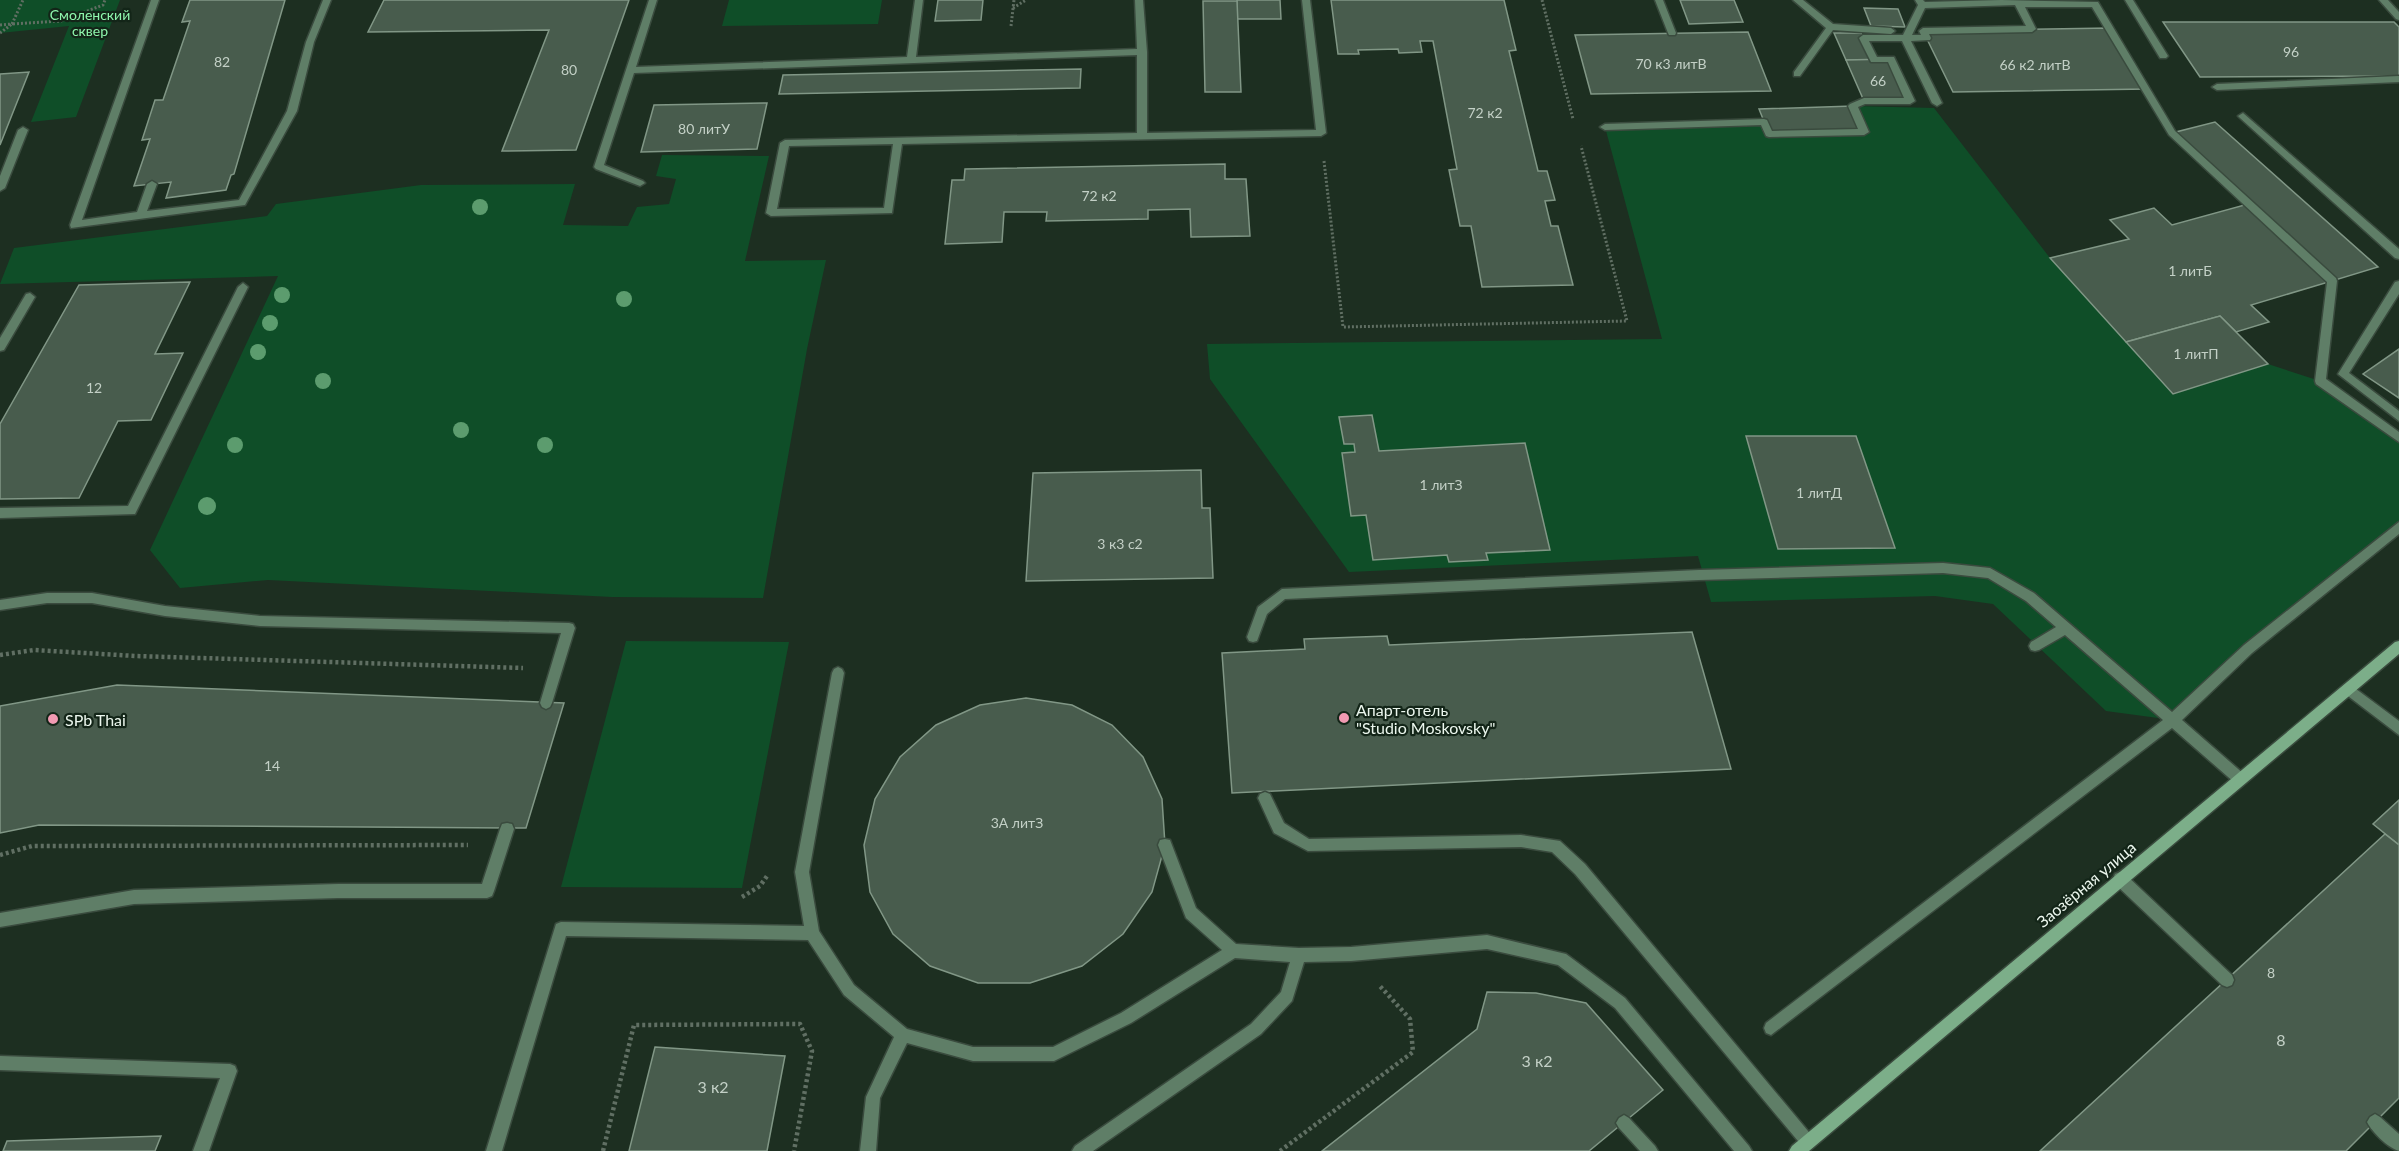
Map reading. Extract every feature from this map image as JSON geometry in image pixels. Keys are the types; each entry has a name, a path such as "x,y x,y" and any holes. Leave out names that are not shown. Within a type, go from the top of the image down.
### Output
{"main road":[{"name":"Заозёрная улица","path":"1802,1146 2399,646"}],"lane":[{"path":"155,0 75,225 242,203 292,111 310,42 327,0"},
{"path":"640,183 599,167 653,0"},
{"path":"910,60 919,0"},
{"path":"1139,0 1142,52 1142,136"},
{"path":"898,141 888,211 771,213 785,143 1321,133 1306,0"},
{"path":"1659,0 1672,33"},
{"path":"1797,0 1831,27 1927,38 1923,31 2032,29 2019,4 2095,4 2172,133 2332,281 2320,381 2399,438"},
{"path":"1937,103 1908,35 1921,3 2081,0"},
{"path":"2129,0 2163,56"},
{"path":"2383,0 2399,16"},
{"path":"1797,74 1831,27"},
{"path":"1605,126 1764,122 1769,134 1864,132 1853,106 1864,101 1910,101 1891,59 1874,60 1863,38 1908,35"},
{"path":"631,70 1142,52"},
{"path":"2217,87 2399,79"},
{"path":"2243,116 2399,255"},
{"path":"0,188 23,130"},
{"path":"141,215 152,184"},
{"path":"2399,285 2343,375 2399,417"},
{"path":"0,513 131,511 243,287"},
{"path":"0,347 30,297"},
{"path":"1771,1028 2173,720 2248,649 2399,527"},
{"path":"1253,637 1262,610 1282,594 1699,575 1943,568 1990,573 2030,597 2240,779"},
{"path":"0,604 47,598 92,598 165,611 260,621 569,628 546,703"},
{"path":"2035,646 2065,628"},
{"path":"838,673 802,873 812,933 849,990 903,1035 973,1054 1054,1054 1126,1018 1233,951 1299,955 1351,954 1487,942 1561,959 1620,1003 1744,1151"},
{"path":"2348,689 2399,729"},
{"path":"1265,798 1279,828 1308,845 1521,841 1555,846 1580,869 1802,1146"},
{"path":"0,920 134,897 338,891 487,891 507,829"},
{"path":"1165,845 1191,913 1233,951"},
{"path":"2120,879 2227,980"},
{"path":"494,1151 561,928 812,933"},
{"path":"1080,1151 1256,1029 1287,996 1299,955"},
{"path":"868,1151 873,1097 903,1035"},
{"path":"0,1063 230,1071 201,1151"},
{"path":"2375,1122 2399,1144"},
{"path":"1624,1123 1650,1151"}],"path":[{"path":"0,33 12,24 23,0"},
{"path":"0,25 61,21 103,4 105,0"},
{"path":"1013,9 1026,0"},
{"path":"1542,0 1575,126"},
{"path":"1321,133 1343,327 1627,321 1578,138"},
{"path":"0,656 34,650 136,656 556,669"},
{"path":"0,855 32,846 502,845"},
{"path":"740,899 760,886 771,871"},
{"path":"1280,1151 1413,1052 1410,1019 1351,954"},
{"path":"603,1151 634,1025 800,1024 812,1051 794,1151"}],"green space":[{"name":"Смоленский сквер","path":"0,0 120,0 76,117 31,122 69,26 0,33"},
{"path":"729,0 882,0 878,24 722,26"},
{"path":"1853,106 1934,108 2050,258 2173,394 2268,364 2320,381 2399,438 2399,533 2173,720 2106,711 1993,604 1935,596 1711,602 1698,556 1349,572 1210,379 1207,344 1662,339 1605,127 1764,122"},
{"path":"662,155 769,156 745,261 826,260 807,349 763,598 612,597 268,580 180,588 150,550 278,276 0,284 14,248 267,216 276,204 421,185 575,184 563,225 628,226 637,207 669,204 676,179 656,176"},
{"path":"626,641 789,642 742,888 561,887"}],"building":[{"path":"190,0 285,0 234,174 231,175 226,190 166,198 171,182 134,186 150,139 142,140 155,100 163,100 190,21 182,22"},
{"path":"384,0 629,0 576,150 502,151 549,30 368,32"},
{"path":"938,0 983,0 981,20 935,21"},
{"path":"1237,0 1280,0 1281,19 1237,19"},
{"path":"1331,0 1504,0 1516,50 1509,51 1538,171 1547,171 1555,200 1545,201 1551,226 1558,226 1573,285 1482,287 1471,226 1460,226 1449,170 1457,169 1433,41 1420,41 1422,52 1399,53 1398,49 1358,50 1359,54 1338,54"},
{"path":"1680,0 1734,0 1743,22 1689,24"},
{"path":"1203,1 1237,1 1241,92 1205,92"},
{"path":"1864,8 1898,9 1905,27 1871,26"},
{"path":"2163,22 2394,22 2399,27 2399,76 2200,77"},
{"path":"2110,28 2147,89 1953,92 1923,31"},
{"path":"1748,32 1771,91 1591,94 1575,35"},
{"path":"1834,33 1861,33 1874,60 1846,60"},
{"path":"1891,59 1910,101 1864,101 1846,60"},
{"path":"1081,69 1080,88 779,94 783,75"},
{"path":"29,72 0,145 0,74"},
{"path":"767,103 757,149 641,152 654,105"},
{"path":"1853,106 1864,132 1769,134 1759,109"},
{"path":"2215,122 2378,267 2332,281 2172,133"},
{"path":"1225,164 1225,179 1246,179 1250,236 1191,237 1190,209 1148,210 1148,219 1046,221 1047,212 1004,212 1002,242 945,244 952,180 964,180 965,169"},
{"path":"2248,204 2332,281 2251,305 2269,322 2236,332 2220,316 2126,342 2050,258 2129,239 2110,220 2154,208 2172,225"},
{"path":"190,282 155,354 183,353 151,420 118,421 79,498 0,499 0,424 79,285"},
{"path":"2220,316 2268,364 2173,394 2126,342"},
{"path":"2399,349 2399,398 2363,374"},
{"path":"1372,415 1379,451 1525,443 1550,550 1486,553 1488,560 1449,562 1447,555 1373,560 1366,515 1351,516 1342,453 1355,452 1354,444 1344,444 1339,417"},
{"path":"1746,436 1856,436 1895,548 1778,549"},
{"path":"1201,470 1202,508 1210,508 1213,578 1026,581 1033,473"},
{"path":"1692,632 1731,769 1232,793 1222,653 1305,649 1304,639 1387,636 1389,645"},
{"path":"117,685 564,703 526,828 39,825 0,833 0,706"},
{"path":"1026,698 1072,705 1112,725 1143,757 1162,799 1165,845 1152,892 1123,934 1082,966 1030,983 978,983 930,966 893,934 870,892 864,845 875,799 900,757 936,725 980,705"},
{"path":"2399,800 2399,845 2373,824"},
{"path":"2385,834 2399,845 2399,1098 2346,1151 2040,1151"},
{"path":"1487,992 1536,993 1586,1003 1663,1090 1589,1151 1322,1151 1477,1029"},
{"path":"655,1047 785,1056 767,1151 629,1151"},
{"path":"161,1136 155,1151 3,1151 7,1141"}],"place":[{"name":"Апарт-отель \"Studio Moskovsky\"","path":"1344,718"},
{"name":"SPb Thai","path":"53,719"}]}
